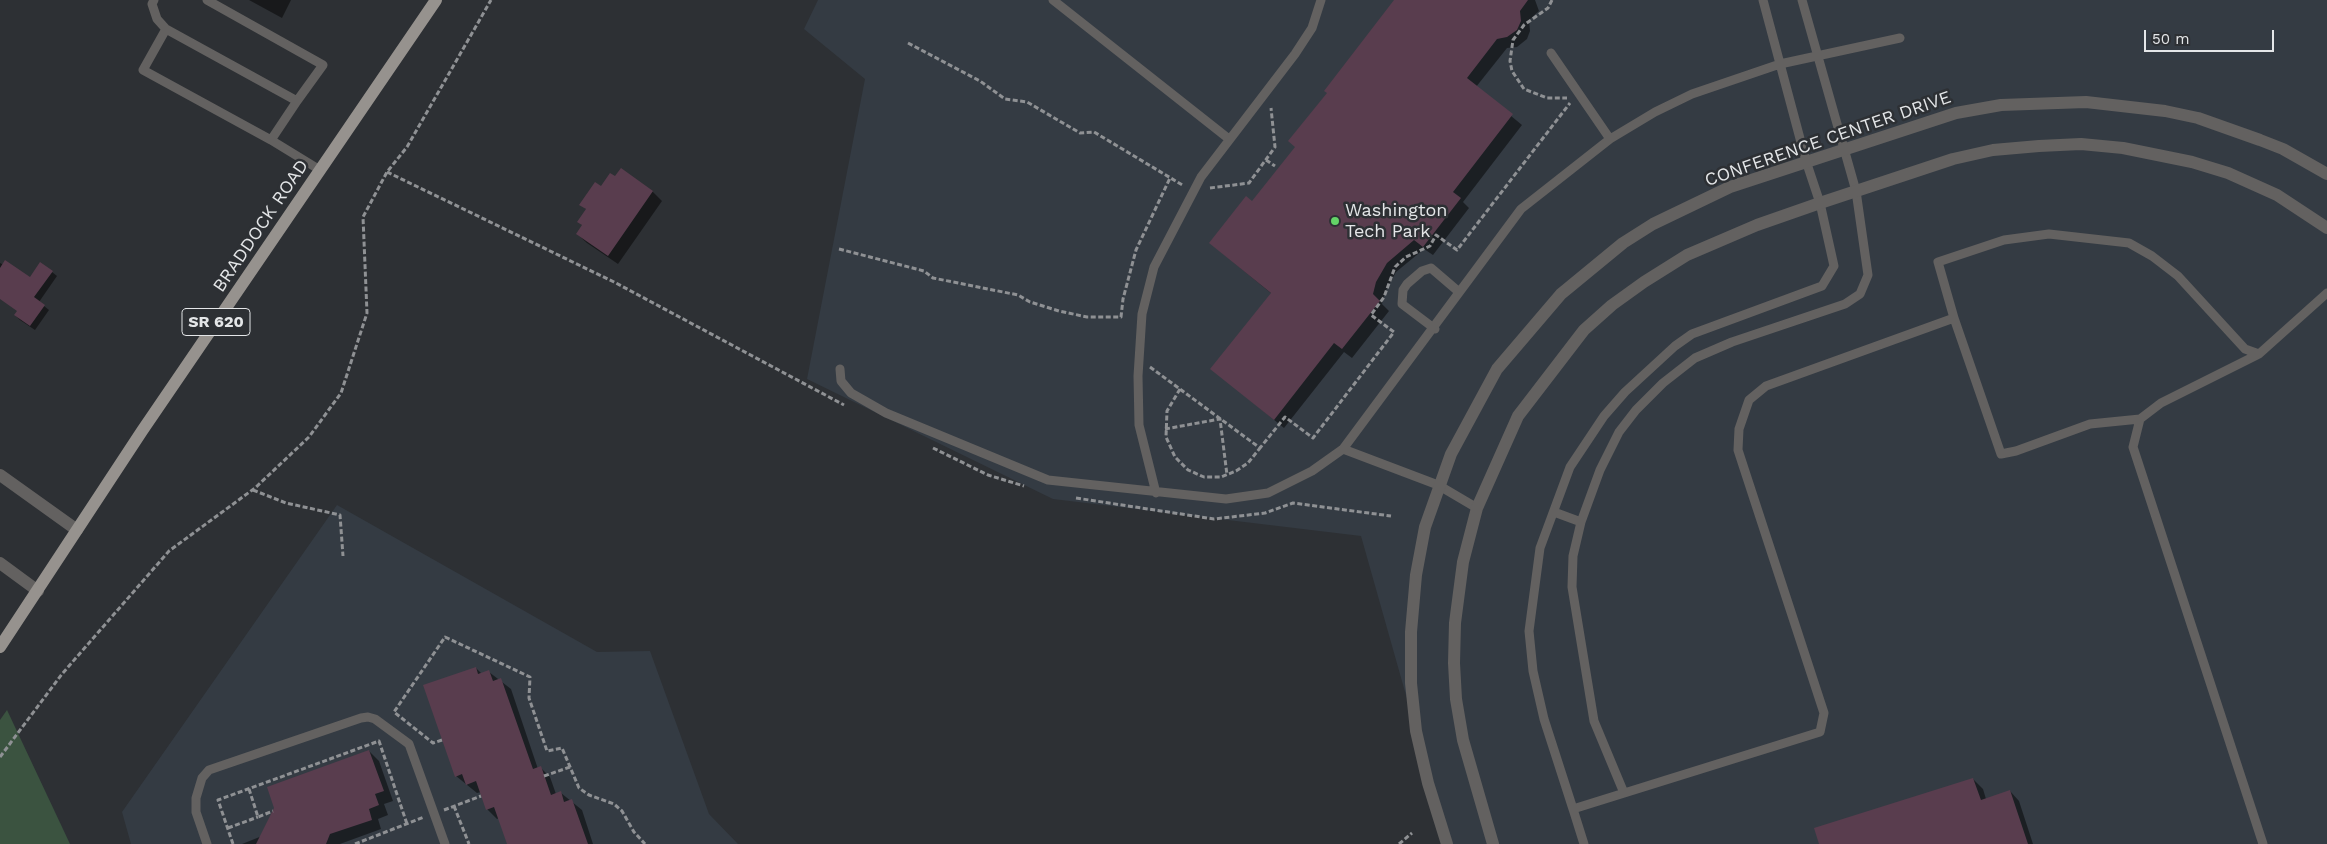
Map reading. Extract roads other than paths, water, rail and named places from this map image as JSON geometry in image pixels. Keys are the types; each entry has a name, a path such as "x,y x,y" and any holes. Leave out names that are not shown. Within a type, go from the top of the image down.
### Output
{"main road":[{"name":"BRADDOCK ROAD","path":"0,647 142,430 436,0"}],"street":[{"name":"CONFERENCE CENTER DRIVE","path":"1447,844 1428,783 1416,731 1411,683 1411,632 1416,574 1425,527 1438,485 1467,422 1497,368 1543,313 1586,272 1623,243 1688,206 1730,187 1956,113 2001,105 2086,102 2165,111 2198,118 2283,150 2327,174"},
{"path":"1493,844 1463,740 1456,699 1454,664 1455,623 1462,562 1477,508 1518,416 1584,330 1612,305 1687,255 1757,225 1820,202 1952,159 1993,150 2081,144 2123,148 2155,154 2228,173 2277,196 2327,228"},
{"path":"0,475 77,530"},
{"path":"0,563 38,591"}],"lane":[{"path":"154,0 152,4 157,19 166,29 297,101"},
{"path":"207,0 324,65 271,140"},
{"path":"1053,0 1229,139"},
{"path":"1156,493 1139,425 1138,376 1142,314 1154,267 1193,192 1229,139 1295,54 1312,28 1320,0"},
{"path":"1584,844 1544,719 1535,681 1529,631 1533,589 1540,548 1570,467 1604,416 1624,392 1675,346 1692,334 1822,286 1834,266 1820,202 1806,161 1763,0"},
{"path":"1624,793 1594,720 1572,587 1573,556 1581,522 1600,470 1619,432 1636,410 1663,383 1695,358 1732,342 1845,304 1860,294 1868,275 1856,191 1802,0"},
{"path":"166,29 143,70 271,140 320,170"},
{"path":"840,369 841,381 851,393 886,413 1048,480 1226,499 1268,493 1312,472 1343,449 1435,329 1459,292 1521,209 1610,139 1655,112 1692,94 1780,64 1817,54 1900,38"},
{"path":"1551,54 1610,139"},
{"path":"2260,354 2245,349 2178,276 2152,256 2129,243 2102,238 2048,234 2004,240 1938,262 1954,318 2001,454 2016,452 2090,424 2140,419 2161,404 2260,354 2327,293"},
{"path":"1435,329 1402,304 1407,284 1422,271 1431,268 1459,292"},
{"path":"1573,809 1706,770 1820,732 1824,713 1738,450 1739,429 1749,400 1766,386 1954,318"},
{"path":"2140,419 2133,447 2263,844"},
{"path":"1343,449 1438,485 1477,508"},
{"path":"1554,512 1581,522"},
{"path":"206,844 196,812 196,798 202,778 209,770 368,717 375,719 410,744 445,844"}],"place":[{"name":"Washington Tech Park","path":"1335,221"}]}
